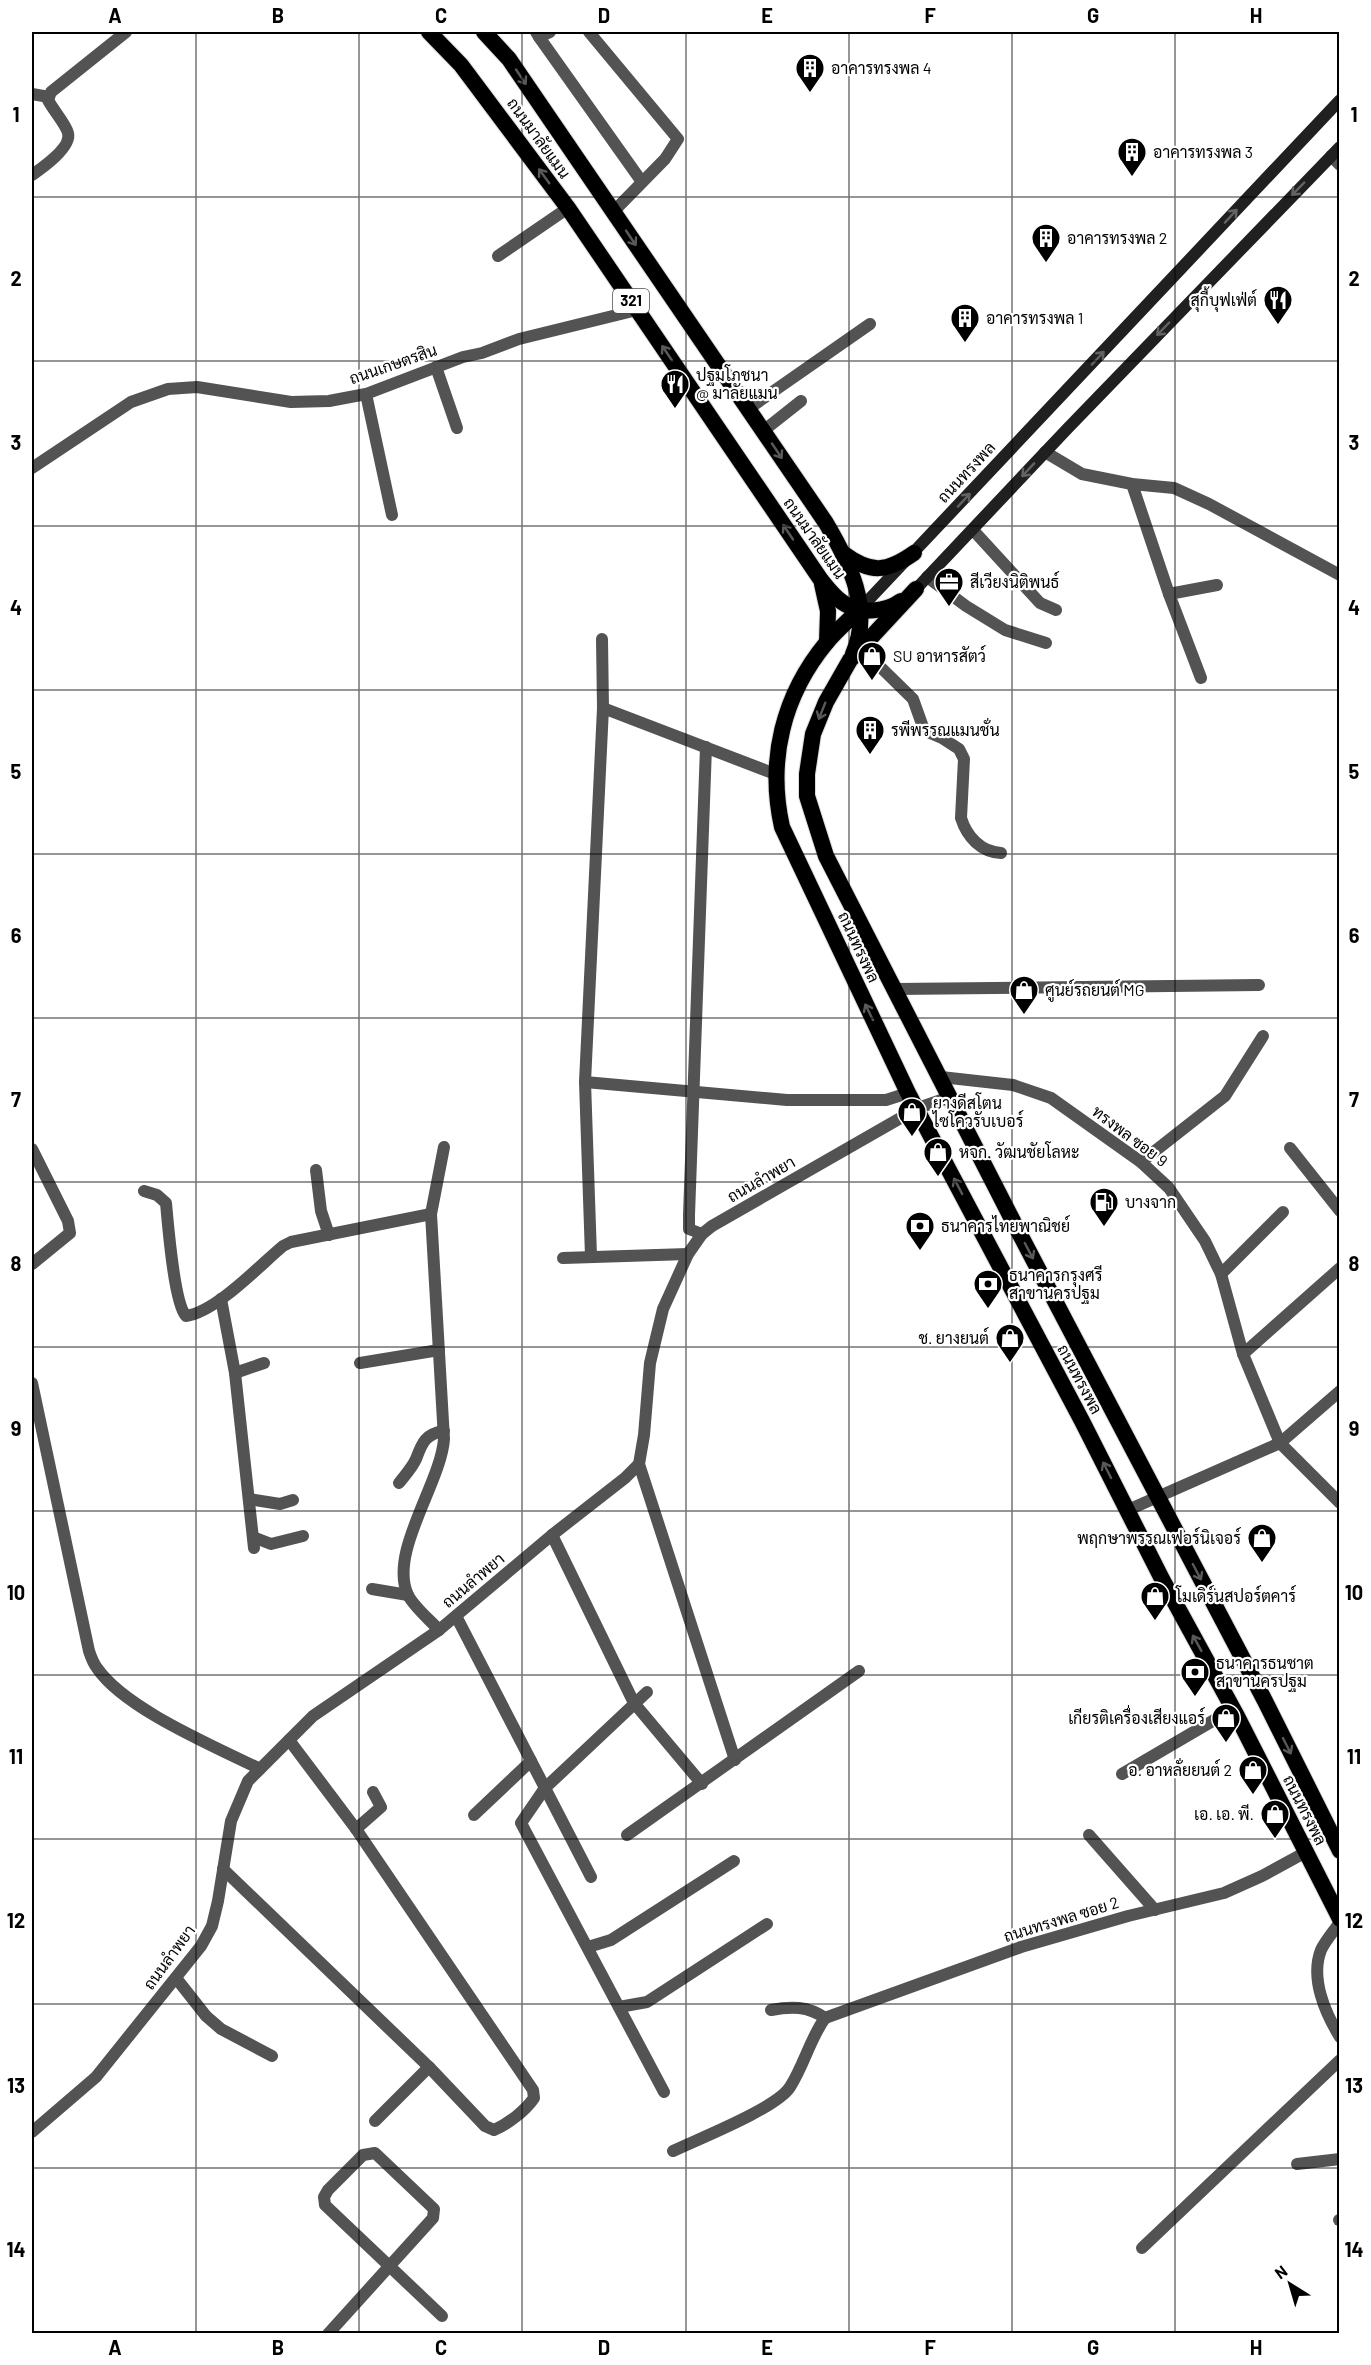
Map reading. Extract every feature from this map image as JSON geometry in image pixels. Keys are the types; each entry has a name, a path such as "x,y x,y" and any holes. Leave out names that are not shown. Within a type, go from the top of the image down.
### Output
{"highway":[{"name":"ถนนมาลัยแมน","path":"429,32 474,82 568,208 821,580 846,605 860,609 855,580 844,554 826,523 509,59 484,32"},
{"path":"844,554 857,564 884,569 901,563 915,553"},
{"path":"821,580 828,610 827,642"},
{"path":"856,654 860,609 880,610 897,604 921,583"},
{"name":"ถนนทรงพล","path":"921,583 856,654 826,702 813,734 807,774 807,796 826,856 1265,1701 1340,1851"},
{"name":"ถนนทรงพล","path":"860,609 827,642 796,692 782,730 775,774 776,801 782,827 908,1093 918,1108 1162,1579 1233,1709 1340,1921"}],"main road":[{"name":"ถนนทรงพล","path":"860,609 1340,100"},
{"name":"ถนนทรงพล","path":"921,583 1045,452 1337,156"}],"street":[{"path":"32,175 48,164 68,142 69,133 51,107 49,97 59,84 126,32"},
{"path":"589,32 678,139 665,159 613,212"},
{"path":"542,33 642,182"},
{"path":"32,94 49,97"},
{"path":"498,256 568,208"},
{"name":"ถนนเกษตรสิน","path":"32,468 131,402 168,389 197,387 291,402 329,401 366,394 519,339 638,310"},
{"path":"748,409 870,324"},
{"path":"436,367 457,428"},
{"path":"366,394 392,515"},
{"path":"763,431 801,400"},
{"path":"1045,452 1082,474 1132,484 1174,488 1209,504 1340,575"},
{"path":"1132,484 1169,594 1201,678"},
{"path":"973,530 1040,603 1056,610"},
{"path":"921,583 966,606 1005,630 1046,643"},
{"path":"1169,594 1217,585"},
{"path":"591,1256 585,1082 603,708 602,639"},
{"path":"856,654 913,699 923,726 928,732 959,749 964,759 961,818 964,827 973,840 988,852 1001,853"},
{"path":"603,708 775,774"},
{"path":"702,1234 689,1229 706,747"},
{"path":"895,989 1259,985"},
{"path":"1141,1162 1225,1096 1263,1036"},
{"name":"ทรงพล ซอย 9","path":"941,1077 1013,1085 1051,1098 1141,1162 1163,1182 1184,1208 1205,1241 1221,1274 1243,1354 1280,1443"},
{"path":"585,1082 787,1100 886,1100 908,1093"},
{"name":"ถนนลำพยา","path":"32,2132 96,2077 201,1946 212,1926 231,1821 248,1780 313,1716 439,1630 552,1535 625,1478 639,1464 644,1435 650,1363 663,1310 688,1254 702,1234 712,1226 918,1108 951,1097"},
{"path":"439,1630 408,1595 404,1575 406,1556 415,1521 444,1447 431,1214 444,1147"},
{"path":"32,1149 68,1221 70,1233 32,1264"},
{"path":"1290,1149 1340,1211"},
{"path":"316,1170 321,1211 329,1235"},
{"path":"144,1191 157,1195 166,1203 182,1312 186,1316 198,1314 221,1299 284,1246 431,1214"},
{"path":"1221,1274 1283,1212"},
{"path":"563,1258 688,1254"},
{"path":"1243,1354 1340,1268"},
{"path":"221,1299 235,1373 253,1542 271,1544 303,1536"},
{"path":"360,1363 439,1350"},
{"path":"235,1373 264,1363"},
{"path":"32,1383 89,1651 96,1667 126,1697 260,1769"},
{"path":"1128,1510 1280,1443 1338,1396"},
{"path":"399,1483 410,1468 424,1439 432,1432 444,1431"},
{"path":"1280,1443 1340,1503"},
{"path":"639,1464 735,1760"},
{"path":"249,1500 280,1504 293,1500"},
{"path":"552,1535 634,1703 702,1784"},
{"path":"372,1589 408,1595"},
{"path":"456,1616 591,1877"},
{"path":"627,1835 860,1671"},
{"path":"647,1692 545,1788 521,1823 664,2092"},
{"path":"1122,1774 1233,1709"},
{"path":"223,1869 429,2067 485,2126 494,2130 522,2110 534,2098 533,2090 356,1829 289,1740"},
{"path":"474,1815 531,1761"},
{"path":"356,1829 381,1807 373,1792"},
{"path":"1089,1835 1155,1910"},
{"name":"ถนนทรงพล ซอย 2","path":"825,2018 1021,1947 1224,1893 1306,1852"},
{"path":"588,1947 611,1940 734,1861"},
{"path":"1340,1921 1321,1949 1316,1968 1320,1991 1331,2024 1340,2037"},
{"path":"619,2007 647,2001 767,1924"},
{"path":"176,1978 214,2023 272,2056"},
{"path":"674,2151 764,2107 789,2090 815,2032 825,2018 816,2011 803,2007 771,2010"},
{"path":"1142,2248 1340,2060"},
{"path":"375,2121 429,2067"},
{"path":"328,2334 390,2266 433,2218 434,2209 375,2153 369,2152 363,2155 328,2190 324,2197 325,2205 390,2266 442,2316"},
{"path":"1297,2164 1340,2159"}],"place":[{"name":"อาคารทรงพล 4","path":"810,94"},
{"name":"อาคารทรงพล 3","path":"1132,178"},
{"name":"อาคารทรงพล 2","path":"1046,264"},
{"name":"สุกี้บุฟเฟ่ต์","path":"1278,326"},
{"name":"อาคารทรงพล 1","path":"965,344"},
{"name":"ปฐมโภชนา @ มาลัยแมน","path":"675,410"},
{"name":"สีเวียงนิติพนธ์","path":"949,608"},
{"name":"SU อาหารสัตว์","path":"872,682"},
{"name":"รพีพรรณแมนชั่น","path":"870,756"},
{"name":"ศูนย์รถยนต์ MG","path":"1024,1016"},
{"name":"ยางดีสโตน ไซโควรับเบอร์","path":"912,1138"},
{"name":"หจก. วัฒนชัยโลหะ","path":"938,1178"},
{"name":"บางจาก","path":"1104,1228"},
{"name":"ธนาคารไทยพาณิชย์","path":"920,1252"},
{"name":"ธนาคารกรุงศรี สาขานครปฐม","path":"988,1310"},
{"name":"ช. ยางยนต์","path":"1010,1364"},
{"name":"พฤกษาพรรณเฟอร์นิเจอร์","path":"1262,1564"},
{"name":"โมเดิร์นสปอร์ตคาร์","path":"1155,1622"},
{"name":"ธนาคารธนชาต สาขานครปฐม","path":"1195,1698"},
{"name":"เกียรติเครื่องเสียงแอร์","path":"1226,1744"},
{"name":"อ. อาหลั่ยยนต์ 2","path":"1253,1796"},
{"name":"เอ. เอ. พี.","path":"1275,1840"}]}
